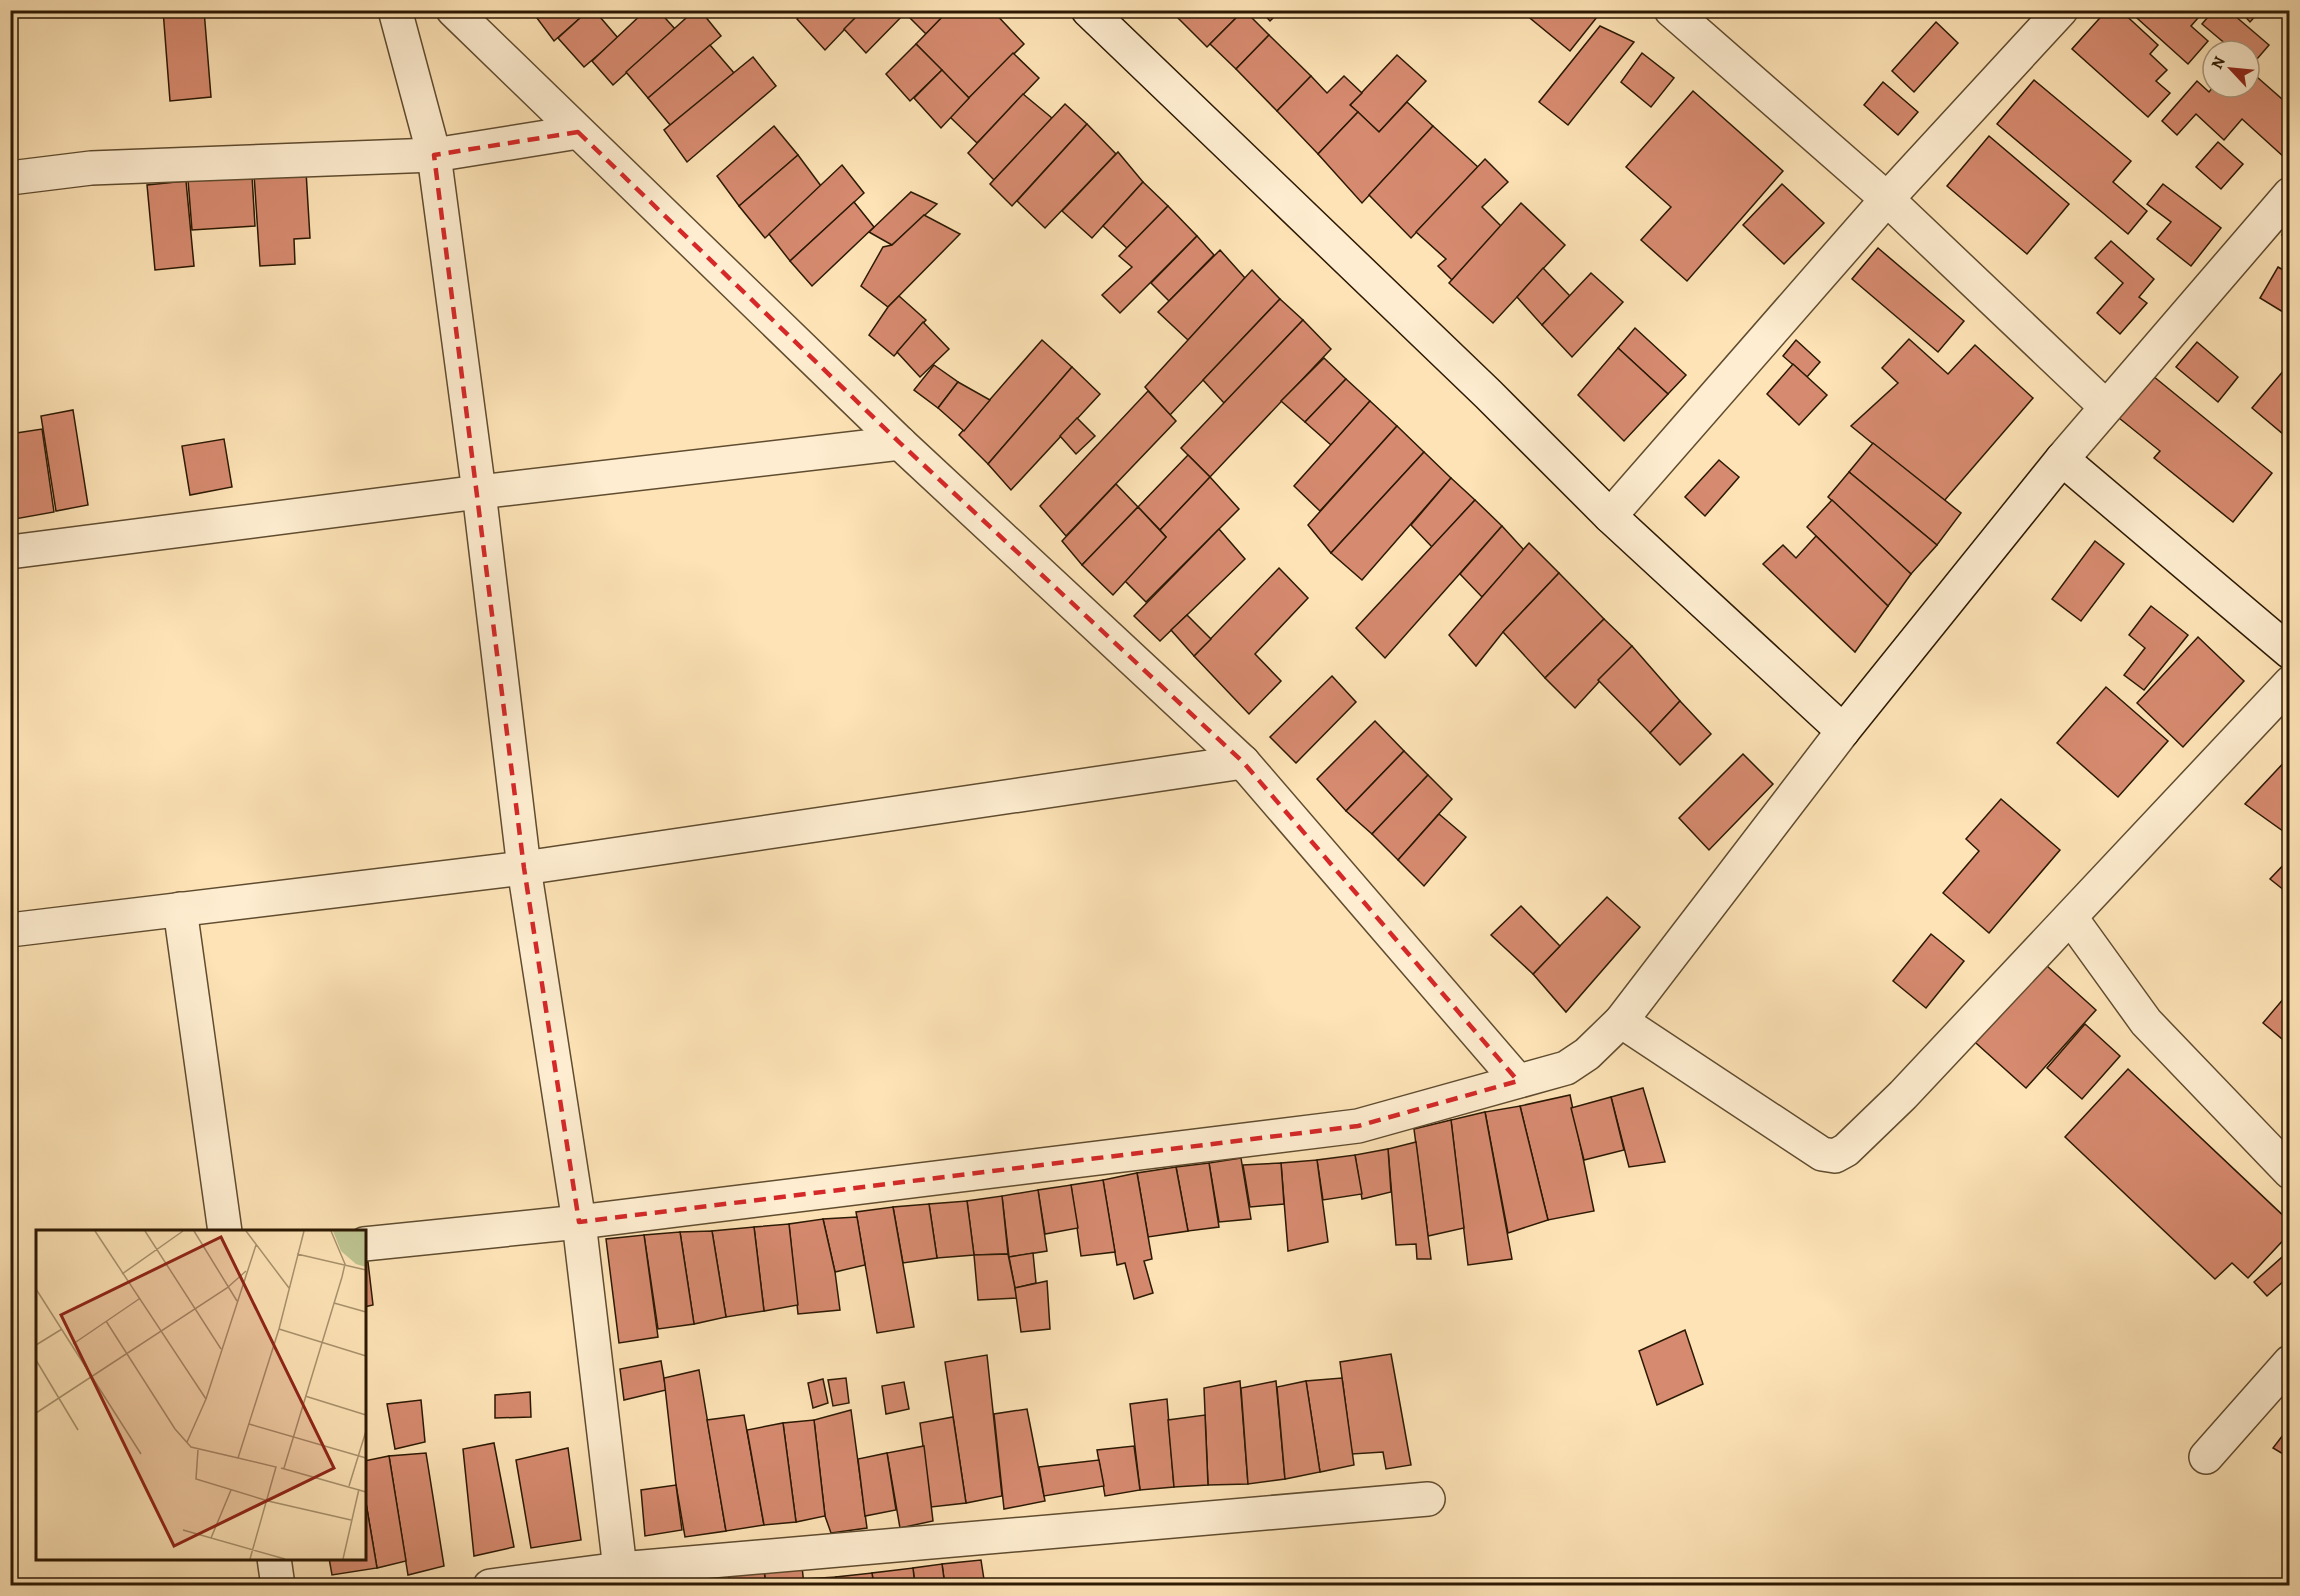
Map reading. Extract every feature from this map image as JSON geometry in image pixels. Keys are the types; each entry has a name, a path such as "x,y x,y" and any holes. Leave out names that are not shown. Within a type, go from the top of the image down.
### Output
{"street":[{"path":"395,10 434,155 479,492 524,868 579,1222 621,1577"},
{"path":"453,10 900,443 1243,762 1518,1081"},
{"path":"1088,10 1488,394 1610,516 1843,731"},
{"path":"1671,10 1887,200 2105,406"},
{"path":"1610,516 1887,200 2061,10"},
{"path":"10,178 91,168 434,155 578,132"},
{"path":"366,1244 579,1222 1358,1126 1566,1068 1587,1054 1620,1021 1843,731 2062,459 2105,406 2289,194"},
{"path":"10,552 479,492 900,443"},
{"path":"2062,459 2289,652"},
{"path":"1620,1021 1822,1154 1835,1156 1846,1150 1903,1095 2289,683"},
{"path":"10,930 524,868 1243,762"},
{"path":"180,909 225,1230"},
{"path":"2071,918 2146,1022 2289,1172"},
{"path":"2206,1457 2289,1362"},
{"path":"490,1586 621,1577 1428,1499"},
{"path":"274,1560 278,1586"}],"highlighted area":[{"path":"578,132 900,443 1243,762 1518,1081 1358,1126 579,1222 524,868 434,155"}],"building":[{"path":"163,10 204,10 211,97 170,101"},
{"path":"531,10 589,10 554,41"},
{"path":"589,10 594,10 618,38 584,67 558,38"},
{"path":"646,10 658,10 675,29 613,85 592,61"},
{"path":"695,10 700,10 721,36 648,98 626,72"},
{"path":"805,10 863,10 825,50 797,19"},
{"path":"863,10 908,10 866,53 844,29"},
{"path":"908,10 949,10 926,34 905,13"},
{"path":"949,10 992,10 1024,44 969,98 916,44"},
{"path":"1186,10 1244,10 1207,47 1178,18"},
{"path":"1244,10 1269,35 1236,69 1210,44"},
{"path":"1260,10 1281,10 1270,21"},
{"path":"1527,10 1590,10 1597,17 1570,51 1525,14"},
{"path":"2107,10 2120,10 2158,45 2150,54 2167,70 2156,81 2170,93 2148,117 2072,49"},
{"path":"2128,10 2205,10 2191,26 2206,39 2201,39 2201,49 2188,64"},
{"path":"2214,10 2228,10 2269,45 2261,54 2261,39 2220,39 2202,24"},
{"path":"2239,10 2261,10 2250,22"},
{"path":"1936,22 1958,43 1914,92 1892,71"},
{"path":"1600,26 1634,42 1568,125 1539,102"},
{"path":"1269,35 1311,76 1277,111 1236,69"},
{"path":"916,44 942,70 910,101 886,74"},
{"path":"710,45 734,73 671,126 648,98"},
{"path":"1013,53 1039,78 977,143 950,117"},
{"path":"1642,53 1674,78 1651,107 1621,82"},
{"path":"1397,55 1426,81 1379,132 1350,105"},
{"path":"753,57 776,86 687,162 664,130"},
{"path":"942,70 969,98 941,128 914,98"},
{"path":"1311,76 1327,93 1344,76 1362,93 1350,105 1358,112 1318,154 1277,111"},
{"path":"2034,80 2131,161 2113,182 2147,211 2128,234 1997,124"},
{"path":"2197,81 2201,85 2201,99 2261,99 2261,81 2290,106 2290,152 2285,158 2242,119 2224,140 2196,114 2177,135 2162,121"},
{"path":"1883,82 1918,112 1898,135 1864,105"},
{"path":"1693,91 1783,171 1687,281 1641,240 1671,207 1626,167"},
{"path":"1023,94 1052,118 994,180 968,153"},
{"path":"1407,102 1433,126 1362,203 1318,154 1358,112 1379,132"},
{"path":"1065,104 1087,124 1012,206 990,184"},
{"path":"1087,124 1116,154 1045,228 1017,201"},
{"path":"774,126 798,155 739,206 717,176"},
{"path":"1433,126 1478,167 1411,238 1369,195"},
{"path":"1989,136 2069,204 2027,254 1947,186"},
{"path":"2218,142 2243,164 2221,189 2196,167"},
{"path":"1118,152 1143,182 1092,238 1062,211"},
{"path":"798,155 821,186 765,238 739,206"},
{"path":"1485,159 1508,182 1482,207 1501,226 1452,280 1438,266 1446,259 1416,232"},
{"path":"842,165 864,193 790,261 769,234"},
{"path":"306,171 310,238 294,239 295,264 260,266 254,174"},
{"path":"252,176 255,226 192,230 188,180"},
{"path":"186,181 194,266 155,270 147,185"},
{"path":"1143,182 1168,206 1127,248 1103,226"},
{"path":"1782,184 1824,223 1784,264 1743,225"},
{"path":"2163,184 2221,228 2191,266 2157,239 2171,222 2147,204"},
{"path":"911,192 937,204 892,245 869,232"},
{"path":"854,202 874,227 812,286 790,261"},
{"path":"1521,203 1565,245 1493,323 1449,283"},
{"path":"1168,206 1197,236 1120,313 1102,295 1132,267 1119,256"},
{"path":"924,215 960,234 888,307 861,286 883,247 892,245"},
{"path":"2290,227 2290,242 2282,235"},
{"path":"1197,236 1214,255 1169,301 1151,283"},
{"path":"2111,241 2154,279 2139,297 2147,303 2120,334 2097,313 2123,283 2095,258"},
{"path":"1878,248 1964,321 1938,352 1852,279"},
{"path":"1220,250 1245,278 1188,340 1158,312"},
{"path":"2278,267 2290,274 2290,312 2288,315 2260,298"},
{"path":"1543,268 1570,296 1542,325 1517,297"},
{"path":"1252,270 1280,299 1170,415 1145,387"},
{"path":"1591,273 1623,302 1572,357 1542,325"},
{"path":"899,296 926,320 894,356 869,335 888,307"},
{"path":"1280,299 1303,320 1224,403 1203,380"},
{"path":"1303,320 1331,349 1210,477 1181,448"},
{"path":"923,322 949,349 920,377 897,352"},
{"path":"1635,328 1686,375 1668,394 1618,348"},
{"path":"1909,339 1948,374 1975,345 2033,398 1944,501 1851,426 1898,383 1882,368"},
{"path":"1042,340 1072,367 988,464 959,435"},
{"path":"1796,340 1820,362 1807,377 1783,356"},
{"path":"2197,342 2238,377 2218,402 2176,367"},
{"path":"1618,348 1668,394 1624,441 1578,395"},
{"path":"1324,358 1346,379 1305,422 1281,401"},
{"path":"2290,363 2290,440 2252,408"},
{"path":"1793,364 1827,395 1799,425 1767,394"},
{"path":"934,365 958,382 938,408 914,390"},
{"path":"1072,367 1100,394 1011,490 988,464"},
{"path":"2153,376 2272,473 2233,522 2154,458 2160,451 2119,418"},
{"path":"1346,379 1370,401 1331,445 1305,422"},
{"path":"958,382 990,400 964,431 938,408"},
{"path":"1148,391 1176,421 1066,536 1040,506"},
{"path":"1370,401 1397,426 1320,511 1294,486"},
{"path":"73,410 88,505 56,511 41,416"},
{"path":"1077,418 1095,436 1076,454 1060,436"},
{"path":"1397,426 1424,452 1331,553 1308,525"},
{"path":"42,429 54,512 15,519 10,491 10,434"},
{"path":"224,439 232,487 190,495 182,446"},
{"path":"1873,443 1961,513 1937,545 1849,472"},
{"path":"1424,452 1451,478 1362,580 1331,553"},
{"path":"1188,455 1210,477 1160,530 1138,507"},
{"path":"1719,460 1739,477 1705,516 1685,497"},
{"path":"1849,472 1937,545 1911,574 1828,497"},
{"path":"1210,477 1239,509 1146,602 1125,581 1166,537 1160,530"},
{"path":"1451,478 1475,500 1432,547 1411,525"},
{"path":"1116,484 1138,507 1082,565 1062,541"},
{"path":"1475,500 1502,526 1385,658 1356,628"},
{"path":"1832,500 1911,574 1888,606 1807,527"},
{"path":"1138,507 1166,537 1113,595 1082,565"},
{"path":"1502,526 1524,550 1482,597 1460,574"},
{"path":"1219,529 1245,559 1160,641 1134,616"},
{"path":"1816,536 1888,606 1855,652 1763,564 1783,545 1796,558"},
{"path":"2095,541 2124,564 2081,621 2052,599"},
{"path":"1529,543 1559,573 1503,632 1476,666 1449,635"},
{"path":"1279,568 1308,598 1255,654 1281,681 1249,714 1194,656"},
{"path":"1559,573 1604,619 1545,678 1503,632"},
{"path":"2151,606 2188,635 2144,690 2124,675 2145,648 2129,635"},
{"path":"1187,615 1211,639 1194,656 1171,630"},
{"path":"1604,619 1632,646 1575,708 1545,678"},
{"path":"2198,637 2244,681 2183,747 2137,703"},
{"path":"1632,646 1680,701 1650,733 1598,680"},
{"path":"1332,676 1356,702 1296,763 1270,737"},
{"path":"2106,687 2168,741 2118,797 2057,743"},
{"path":"1680,701 1711,734 1680,765 1650,733"},
{"path":"1375,721 1404,751 1346,811 1317,779"},
{"path":"1404,751 1428,775 1372,834 1346,811"},
{"path":"1743,754 1773,784 1709,850 1679,818"},
{"path":"2290,756 2290,836 2245,804"},
{"path":"1428,775 1452,799 1398,860 1372,834"},
{"path":"2001,799 2060,850 1989,933 1943,893 1979,851 1966,839"},
{"path":"1439,814 1466,837 1424,886 1398,860"},
{"path":"2290,858 2290,895 2270,879"},
{"path":"1607,897 1640,927 1566,1012 1533,974"},
{"path":"1521,906 1560,946 1533,974 1491,935"},
{"path":"1931,934 1964,961 1926,1008 1893,981"},
{"path":"2037,957 2096,1010 2026,1088 1967,1035"},
{"path":"2290,991 2290,1042 2288,1044 2263,1023"},
{"path":"2085,1024 2120,1056 2082,1099 2047,1068"},
{"path":"2128,1069 2290,1222 2290,1233 2248,1278 2232,1263 2215,1279 2065,1137"},
{"path":"1643,1088 1665,1162 1629,1167 1611,1097"},
{"path":"1570,1095 1594,1211 1548,1220 1520,1106"},
{"path":"1611,1097 1624,1150 1584,1160 1571,1108"},
{"path":"1520,1106 1548,1220 1508,1233 1485,1112"},
{"path":"1485,1112 1512,1259 1468,1265 1451,1120"},
{"path":"1451,1120 1464,1228 1428,1236 1414,1129"},
{"path":"1416,1142 1431,1259 1417,1259 1416,1244 1396,1245 1388,1149"},
{"path":"1388,1149 1391,1192 1362,1199 1355,1155"},
{"path":"1355,1155 1362,1194 1323,1200 1317,1160"},
{"path":"1241,1158 1251,1219 1219,1222 1209,1163"},
{"path":"1317,1160 1328,1242 1288,1251 1281,1163"},
{"path":"1209,1163 1219,1227 1188,1231 1176,1167"},
{"path":"1281,1163 1284,1204 1250,1207 1243,1165"},
{"path":"1176,1167 1188,1231 1148,1237 1137,1173"},
{"path":"1137,1173 1152,1259 1144,1261 1153,1293 1134,1299 1125,1263 1117,1265 1103,1180"},
{"path":"1103,1180 1115,1252 1081,1256 1071,1185"},
{"path":"1071,1185 1078,1228 1045,1234 1038,1190"},
{"path":"1038,1190 1047,1251 1009,1257 1002,1196"},
{"path":"1002,1196 1008,1254 974,1255 967,1201"},
{"path":"967,1201 974,1255 937,1258 929,1204"},
{"path":"929,1204 937,1258 903,1263 893,1207"},
{"path":"893,1207 914,1327 877,1333 856,1212"},
{"path":"857,1217 865,1265 835,1272 823,1219"},
{"path":"823,1219 835,1272 840,1310 798,1314 789,1224"},
{"path":"789,1224 798,1305 764,1311 754,1227"},
{"path":"754,1227 764,1311 726,1317 712,1231"},
{"path":"712,1231 726,1317 694,1324 680,1232"},
{"path":"680,1232 694,1324 658,1329 644,1235"},
{"path":"644,1235 658,1337 619,1343 606,1239"},
{"path":"2290,1250 2290,1283 2286,1279 2267,1296 2254,1282"},
{"path":"1033,1253 1036,1283 1015,1288 1009,1257"},
{"path":"1008,1254 1017,1298 978,1300 974,1255"},
{"path":"366,1262 368,1262 373,1305 366,1307"},
{"path":"1047,1281 1050,1329 1021,1332 1015,1288"},
{"path":"1685,1330 1703,1384 1657,1405 1639,1351"},
{"path":"1391,1354 1411,1465 1386,1469 1383,1452 1352,1454 1340,1362"},
{"path":"987,1355 1002,1496 966,1503 945,1362"},
{"path":"661,1361 666,1390 624,1400 620,1369"},
{"path":"699,1370 726,1531 685,1537 676,1485 664,1378"},
{"path":"846,1378 849,1403 833,1406 828,1380"},
{"path":"1342,1378 1354,1465 1320,1472 1306,1381"},
{"path":"823,1379 828,1403 813,1408 808,1383"},
{"path":"1240,1381 1248,1484 1208,1485 1204,1388"},
{"path":"1276,1381 1285,1479 1248,1484 1241,1388"},
{"path":"1306,1381 1320,1472 1285,1479 1277,1387"},
{"path":"904,1382 909,1409 886,1414 882,1386"},
{"path":"530,1392 531,1417 495,1418 495,1395"},
{"path":"1167,1399 1174,1487 1140,1490 1130,1404"},
{"path":"421,1400 425,1442 395,1449 387,1404"},
{"path":"1027,1409 1045,1501 1004,1509 994,1414"},
{"path":"851,1410 867,1528 831,1533 825,1516 814,1420"},
{"path":"744,1415 764,1525 726,1531 707,1420"},
{"path":"1205,1415 1208,1485 1174,1487 1168,1420"},
{"path":"953,1417 966,1503 931,1507 920,1423"},
{"path":"814,1420 825,1516 796,1522 783,1423"},
{"path":"783,1423 796,1522 764,1525 747,1430"},
{"path":"2290,1426 2290,1458 2273,1448"},
{"path":"494,1443 514,1547 474,1556 463,1449"},
{"path":"924,1446 933,1521 900,1528 887,1453"},
{"path":"1134,1446 1140,1490 1105,1496 1097,1450"},
{"path":"568,1448 581,1540 531,1548 516,1460"},
{"path":"426,1453 444,1566 408,1575 389,1456"},
{"path":"887,1453 896,1510 865,1516 858,1459"},
{"path":"389,1456 406,1561 377,1568 366,1503 366,1461"},
{"path":"1099,1460 1104,1486 1044,1496 1039,1467"},
{"path":"676,1485 682,1530 645,1536 641,1490"},
{"path":"366,1503 377,1568 332,1575 329,1560 366,1560"},
{"path":"981,1560 985,1586 945,1586 942,1564"},
{"path":"942,1564 945,1586 915,1586 913,1568"},
{"path":"802,1566 804,1586 766,1586 764,1570"},
{"path":"913,1568 915,1586 874,1586 872,1573"},
{"path":"764,1570 766,1586 730,1586 728,1573"},
{"path":"728,1573 730,1586 690,1586 689,1576"},
{"path":"872,1573 874,1586 837,1586 836,1577"},
{"path":"689,1576 690,1586 649,1586 649,1582"},
{"path":"836,1577 837,1586 804,1586 804,1579"}]}
